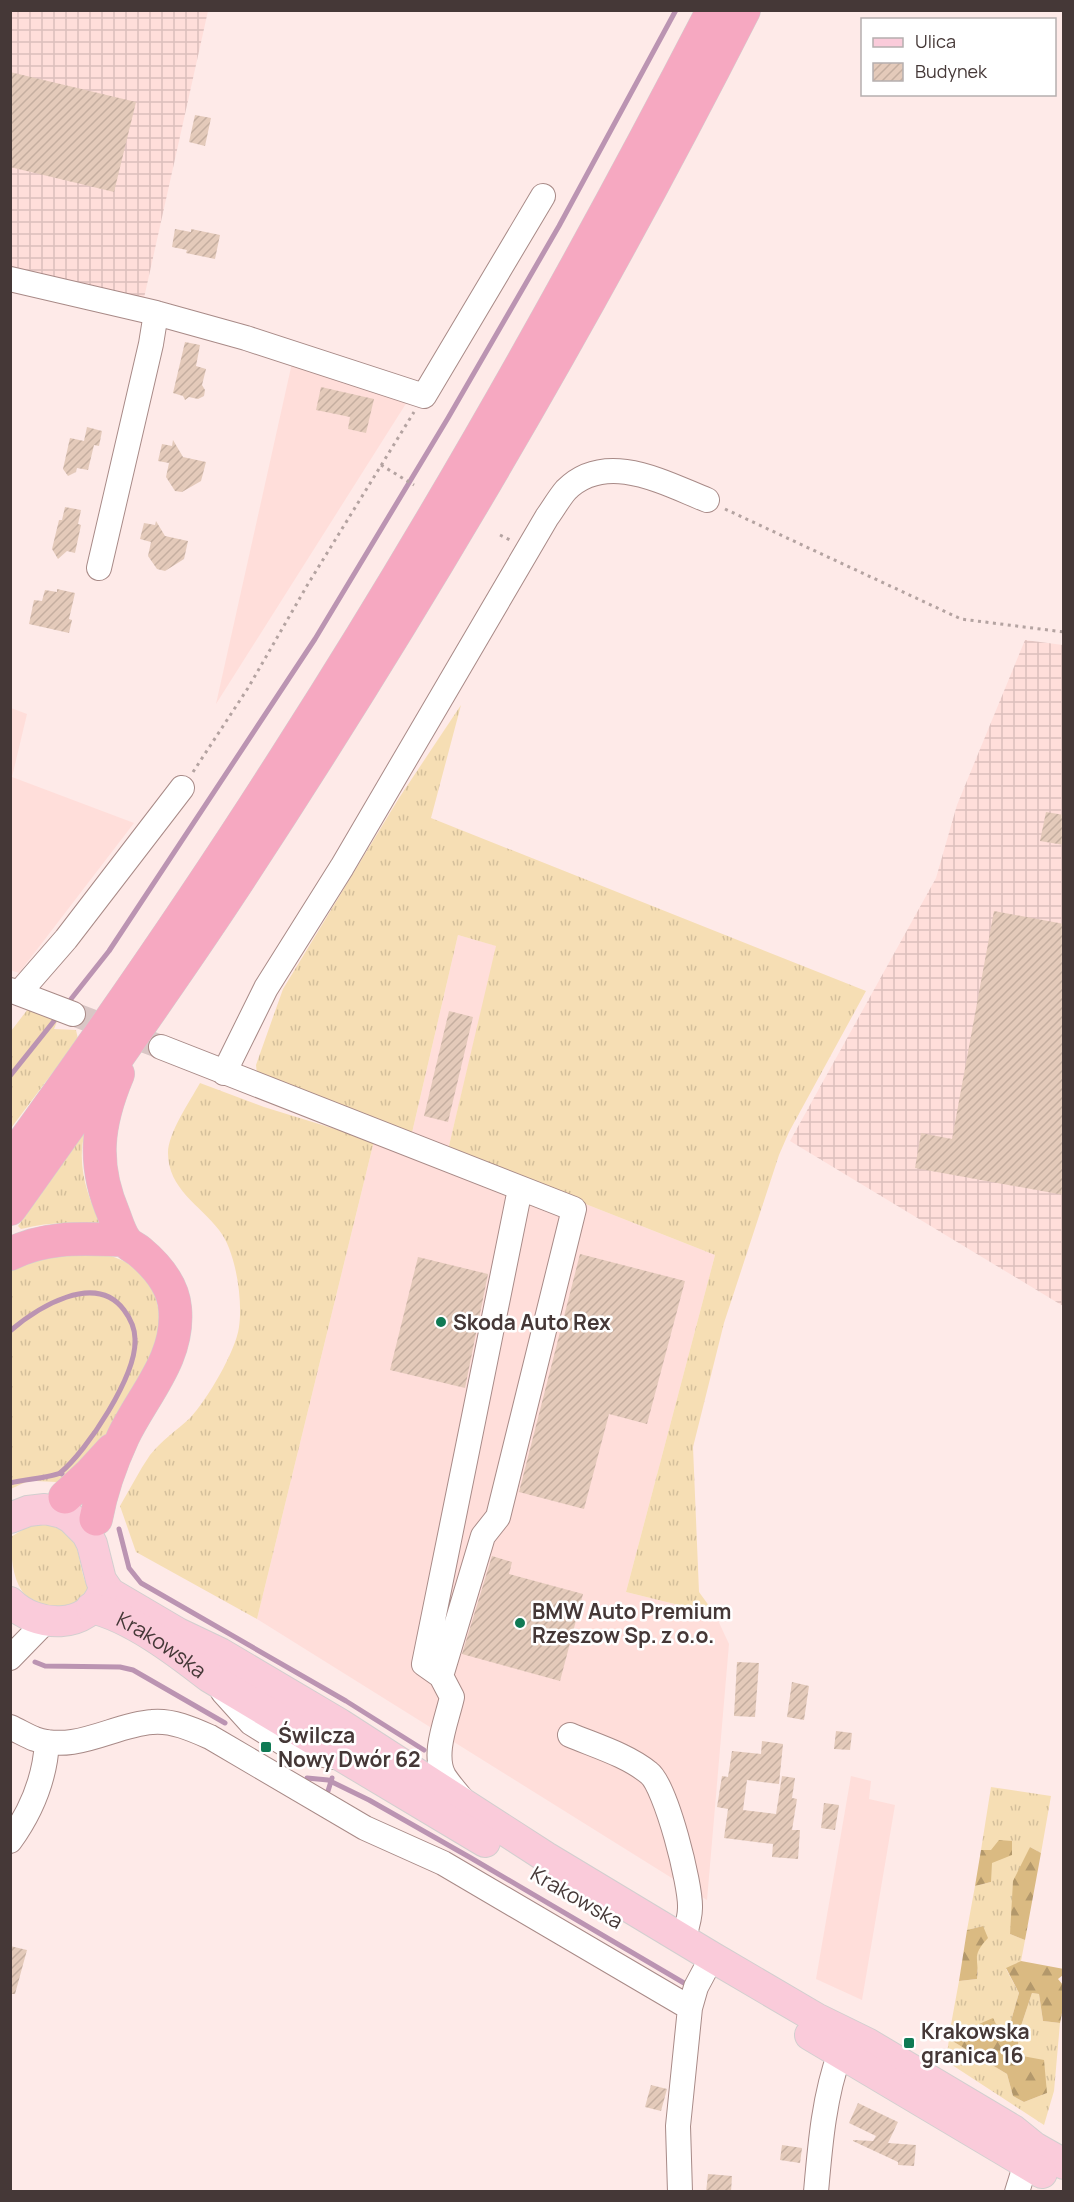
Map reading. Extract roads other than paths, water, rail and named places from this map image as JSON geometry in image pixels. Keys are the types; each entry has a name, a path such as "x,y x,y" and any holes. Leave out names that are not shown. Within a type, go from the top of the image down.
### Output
{"highway":[{"path":"10,1161 96,1042 194,896 289,752 376,612 452,485 586,251 713,10"},
{"path":"96,1519 102,1492 123,1437 163,1368 171,1346 175,1321 175,1307 168,1284 150,1261 125,1240 104,1188 99,1150 110,1094 149,1039 228,897 326,745 472,506 609,266 744,10"},
{"path":"10,1209 149,1039"},
{"path":"10,1254 55,1239 125,1240"},
{"path":"58,1503 90,1474 123,1437"}],"main road":[{"path":"10,1500 41,1492 58,1503 87,1534 92,1544 101,1588"},
{"path":"10,1518 58,1503 82,1507 96,1519 107,1542 110,1556 101,1588 69,1621 30,1626"},
{"name":"Krakowska","path":"101,1588 178,1633 215,1665 345,1759 708,1964 867,2043 1013,2130 1030,2155 1064,2164"},
{"path":"10,1602 26,1615 30,1626 56,1638 101,1627 110,1628 123,1633 171,1662 215,1665"},
{"name":"Krakowska","path":"215,1665 340,1725 471,1810 683,1940 708,1964 840,2053 1030,2155 1064,2185"}],"street":[{"path":"10,279 156,313 246,338 424,396 543,196"},
{"path":"99,568 151,344 156,313"},
{"path":"224,1073 266,988 342,867 547,517 566,490 581,479 597,472 622,471 645,475 707,500"},
{"path":"73,1014 15,992 66,939 182,788"},
{"path":"149,1039 224,1073 574,1209 498,1517 483,1536 447,1687 439,1758 444,1775 471,1810"},
{"path":"447,1687 424,1664 520,1189"},
{"path":"10,1658 30,1626"},
{"path":"10,1727 35,1739 72,1743 154,1721 172,1723 194,1730 210,1737 364,1828 443,1863 689,2013"},
{"path":"570,1735 625,1758 651,1774 664,1794 688,1887 690,1909 683,1940"},
{"path":"10,1841 31,1806 39,1786 46,1758 47,1742"},
{"path":"680,2192 678,2126 689,2013 696,1987 708,1964"},
{"path":"816,2192 821,2139 833,2075 840,2053"},
{"path":"1017,2192 1030,2155"}],"waterway":[{"path":"71,999 109,951 315,639 448,418 559,226 676,10"},
{"path":"10,1076 54,1021"},
{"path":"10,1331 50,1304 82,1293 98,1294 112,1299 124,1310 132,1324 135,1339 128,1372 96,1430 60,1473 62,1474"},
{"path":"10,1483 60,1473"},
{"path":"119,1529 129,1568 141,1583 346,1701 424,1750"},
{"path":"35,1662 45,1666 120,1667 133,1670 225,1723"},
{"path":"307,1778 328,1780 369,1800 684,1983"},
{"path":"328,1791 332,1778"}],"tunnel":[{"path":"73,1014 161,1047"}],"place":[{"name":"Skoda Auto Rex","path":"441,1322"},
{"name":"BMW Auto Premium Rzeszow Sp. z o.o.","path":"520,1623"},
{"name":"Świlcza Nowy Dwór 62","path":"266,1747"},
{"name":"Krakowska granica 16","path":"909,2043"}]}
